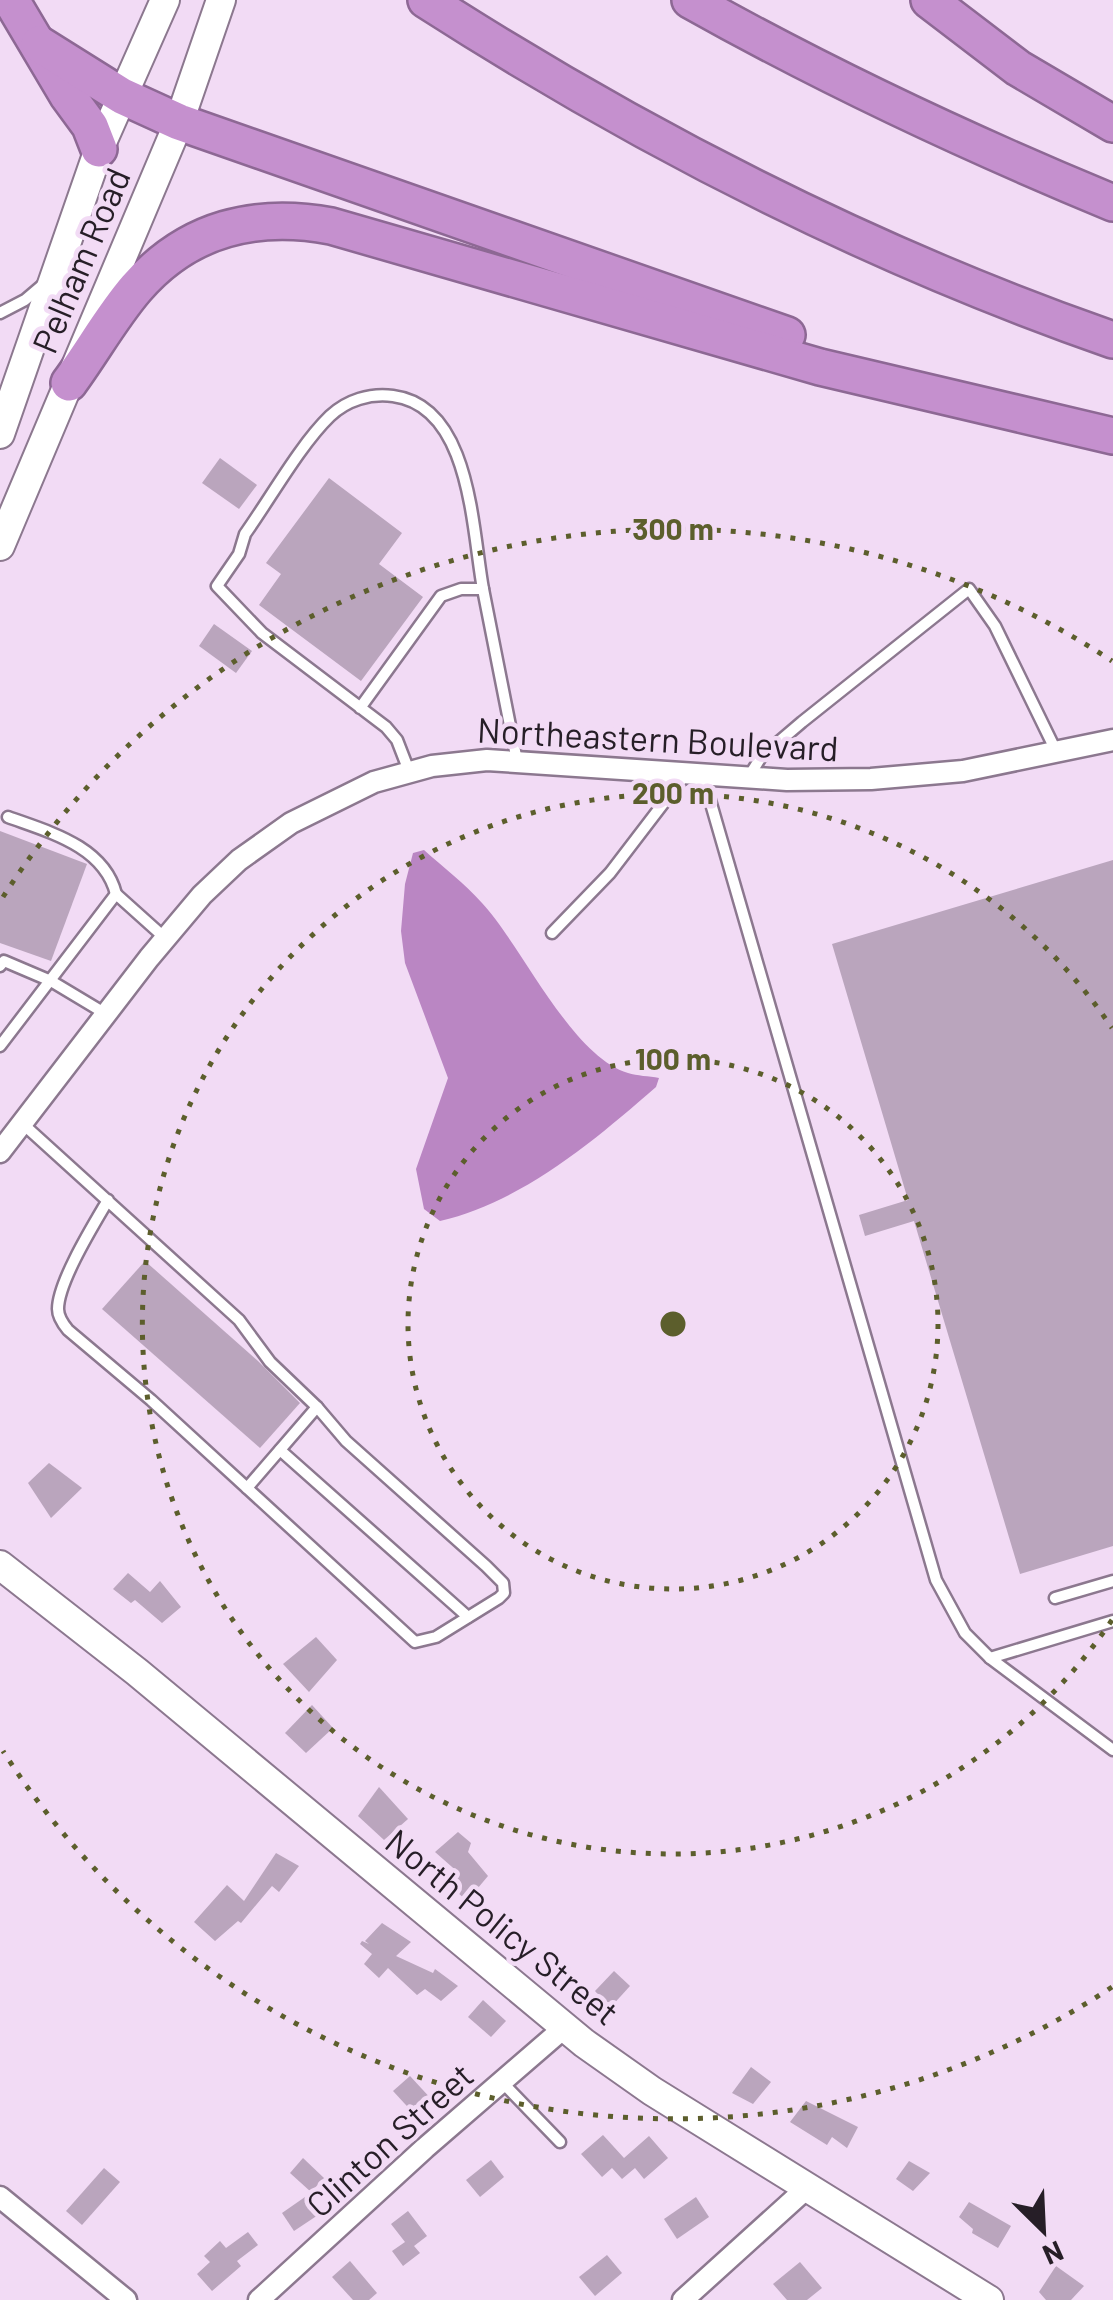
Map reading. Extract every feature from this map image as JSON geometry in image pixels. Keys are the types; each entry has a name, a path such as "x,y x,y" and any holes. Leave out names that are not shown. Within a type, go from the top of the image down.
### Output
{"highway":[{"path":"11,0 90,126 99,149"},
{"path":"426,0 591,100 749,184 924,266 1113,340"},
{"path":"690,0 768,44 967,143 1113,204"},
{"path":"929,0 1018,68 1113,124"},
{"path":"39,44 122,96 179,122 942,390 1098,433"},
{"path":"69,383 137,287 187,246 242,224 302,221 332,226 820,367 1098,433"}],"street":[{"name":"Pelham Road","path":"0,434 99,149 165,0"},
{"name":"Pelham Road","path":"0,546 179,122 221,0"},
{"name":"Northeastern Boulevard","path":"0,1152 202,894 267,838 343,795 409,771 462,761 832,781 963,771 1113,740"},
{"name":"North Policy Street","path":"0,1565 136,1672 565,2027 652,2091 990,2300"},
{"name":"Clinton Street","path":"259,2300 565,2027"},
{"path":"682,2300 808,2186"},
{"path":"0,2198 126,2300"}],"lane":[{"path":"0,313 25,300 59,268"},
{"path":"409,771 397,740 262,633 216,586 239,554 245,534 331,416 357,400 387,396 412,401 435,415 452,438 517,761"},
{"path":"360,708 441,596 461,589 482,589"},
{"path":"748,778 761,758 802,722 969,590 995,626 1057,754"},
{"path":"552,934 694,775"},
{"path":"694,775 924,1544 950,1608 965,1633 990,1658 1113,1750"},
{"path":"8,817 84,849 112,880 116,894 165,938"},
{"path":"0,1046 116,894"},
{"path":"1,962 51,981 106,1014"},
{"path":"22,1124 108,1200 240,1320 270,1362 346,1441 467,1546 502,1583 504,1593 499,1598 436,1637 415,1642 151,1400 68,1330 60,1319 58,1306 83,1242 108,1200"},
{"path":"246,1488 317,1407"},
{"path":"280,1450 468,1617"},
{"path":"1055,1598 1113,1581"},
{"path":"990,1658 1113,1621"},
{"path":"502,2082 560,2142"}],"shaded area":[{"path":"424,850 482,903 567,1023 587,1045 607,1063 628,1073 659,1078 656,1087 556,1167 500,1200 440,1221 424,1209 416,1169 448,1078 405,963 401,931 405,884 413,853"}],"building":[{"path":"220,458 257,485 239,509 202,483"},
{"path":"329,478 402,533 379,564 423,597 361,681 259,605 281,574 266,563"},
{"path":"214,624 252,651 236,673 199,646"},
{"path":"0,831 87,864 51,961 0,943"},
{"path":"1113,860 1113,1546 1020,1574 914,1221 865,1236 859,1215 908,1200 832,944"},
{"path":"145,1261 300,1403 260,1448 102,1309"},
{"path":"49,1463 82,1488 51,1518 28,1483"},
{"path":"128,1573 150,1592 160,1581 181,1607 162,1623 135,1600 131,1603 113,1589"},
{"path":"316,1637 337,1660 309,1692 283,1664"},
{"path":"312,1705 333,1728 306,1753 285,1733"},
{"path":"379,1787 408,1819 384,1840 358,1816"},
{"path":"458,1832 471,1843 468,1852 488,1876 467,1901 447,1883 460,1874 435,1852"},
{"path":"276,1853 299,1866 279,1892 272,1886 241,1923 238,1921 215,1941 194,1922 227,1885 244,1901"},
{"path":"382,1923 411,1942 396,1956 433,1973 435,1969 458,1986 441,2001 425,1989 417,1995 388,1968 379,1978 364,1964 372,1954 360,1944 369,1944 365,1941"},
{"path":"614,1971 630,1986 610,2008 595,1991"},
{"path":"483,2000 506,2021 491,2037 468,2017"},
{"path":"751,2067 771,2082 753,2104 732,2093"},
{"path":"410,2076 434,2102 417,2117 393,2091"},
{"path":"806,2101 858,2127 847,2148 832,2137 827,2145 790,2122"},
{"path":"603,2135 624,2158 649,2136 668,2158 644,2179 635,2168 622,2179 612,2168 602,2177 581,2154"},
{"path":"303,2158 324,2178 311,2192 290,2173"},
{"path":"491,2160 504,2177 480,2197 466,2180"},
{"path":"909,2161 930,2173 913,2191 896,2179"},
{"path":"104,2168 120,2182 82,2225 66,2211"},
{"path":"305,2197 318,2215 294,2231 282,2213"},
{"path":"696,2197 709,2217 677,2239 664,2219"},
{"path":"969,2202 1011,2226 998,2248 972,2233 973,2229 959,2217"},
{"path":"408,2211 427,2236 414,2246 420,2253 403,2266 392,2251 405,2242 391,2224"},
{"path":"248,2232 258,2245 237,2261 241,2266 212,2291 197,2274 210,2262 204,2256 220,2241 226,2248"},
{"path":"607,2255 622,2273 595,2296 579,2277"},
{"path":"350,2261 377,2293 369,2300 353,2300 332,2277"},
{"path":"800,2262 822,2288 807,2300 787,2300 773,2284"},
{"path":"1056,2266 1084,2286 1071,2300 1046,2300 1039,2292"}]}
